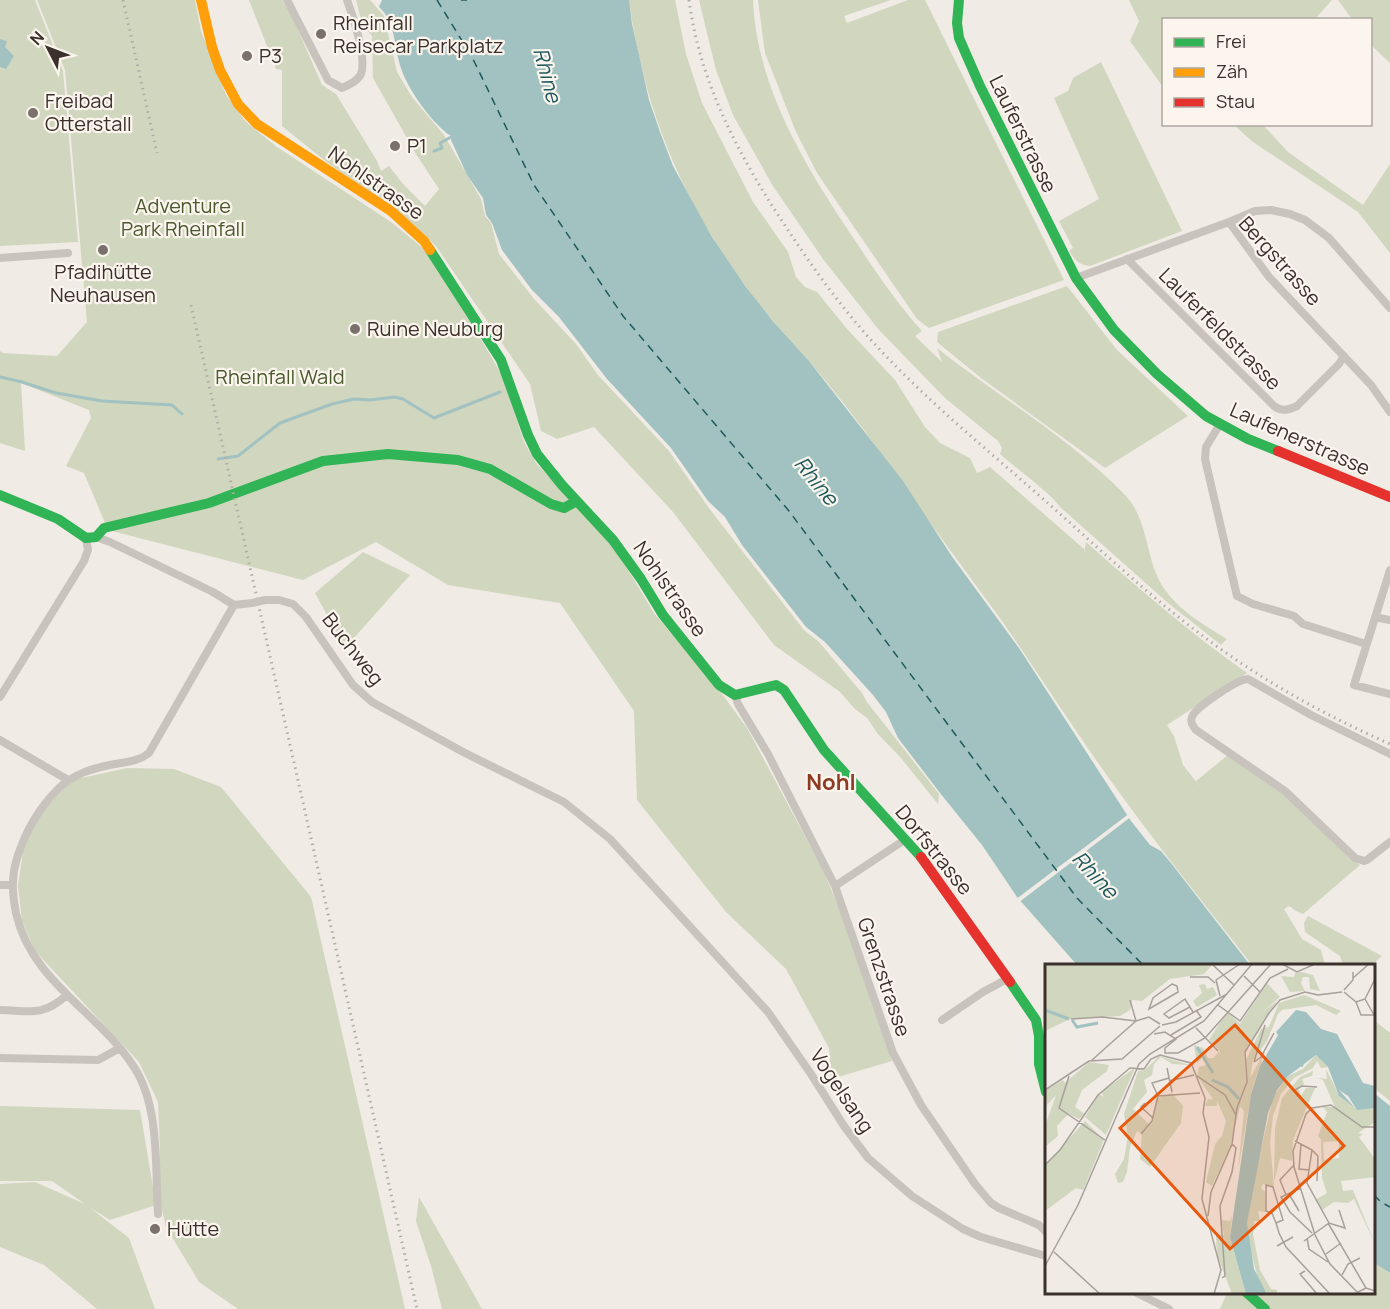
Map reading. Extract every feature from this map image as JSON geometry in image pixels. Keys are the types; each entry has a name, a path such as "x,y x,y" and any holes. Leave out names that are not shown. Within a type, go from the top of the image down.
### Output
{"street":[{"name":"Nohlstrasse","path":"201,0 207,30 220,70 249,117 268,132 392,210 418,234 431,250 501,360 537,454 613,540 663,615 705,668 719,685 735,695"},
{"path":"287,0 328,80 342,88 359,78 362,61 347,0"},
{"name":"Lauferstrasse","path":"959,0 957,23 965,55 1076,278"},
{"path":"1229,222 1255,211 1271,210 1305,220 1329,238 1390,308"},
{"name":"Bergstrasse","path":"1076,278 1229,222 1269,277 1371,385 1390,412"},
{"path":"0,258 68,253"},
{"name":"Lauferfeldstrasse","path":"1126,259 1280,410 1289,410 1297,406 1340,364 1344,356"},
{"name":"Laufenerstrasse","path":"1076,278 1114,330 1132,350 1206,416 1248,439 1390,498"},
{"path":"1220,424 1206,447 1205,459 1237,596 1245,601 1294,616 1303,624 1366,644"},
{"path":"0,697 84,561 91,538 104,528 209,503 323,460 388,454 458,460 490,469 551,504 564,508 577,501"},
{"path":"0,495 58,520 91,538 110,542 213,592 234,605 149,753 136,760 87,771 68,780 39,811 19,852 12,885 18,921 25,942 44,970 120,1048 135,1068 151,1106 158,1214"},
{"path":"1390,570 1354,685 1390,694"},
{"name":"Buchweg","path":"234,605 265,600 279,600 293,604 306,617 353,685 372,702 465,753 564,802 610,839 653,886"},
{"path":"1375,617 1390,620"},
{"path":"1390,754 1332,726 1248,679 1239,681 1197,709 1191,721 1196,730 1285,791 1355,858 1364,861 1371,858 1390,842"},
{"name":"Dorfstrasse","path":"735,695 776,685 784,690 825,750 906,839 968,921 1036,1020 1039,1036 1039,1064 1045,1085"},
{"name":"Grenzstrasse","path":"735,695 768,754 835,886 893,1053 921,1105 975,1184 991,1203 1039,1225 1045,1230"},
{"path":"0,740 68,780"},
{"path":"835,886 906,839"},
{"path":"0,885 12,885"},
{"name":"Vogelsang","path":"653,886 768,1012 868,1158 912,1196 963,1229 981,1237 1045,1255"},
{"path":"942,1020 983,992 1007,979"},
{"path":"0,1011 43,1011 50,1009 67,995"},
{"path":"0,1058 98,1060 120,1048"},
{"path":"1137,1294 1169,1309"},
{"path":"1247,1294 1265,1309"}],"green space":[{"name":"Freibad Otterstall","path":"0,0 35,0 63,71 78,242 0,246"},
{"name":"Rheinfall Wald","path":"37,0 195,0 201,31 226,95 246,122 277,147 391,222 424,249 461,305 503,377 524,442 536,463 613,545 654,613 722,694 747,728 823,870 845,923 892,1061 831,1079 829,1048 786,969 726,912 637,800 634,711 560,603 448,585 376,542 303,580 108,530 84,473 66,466 91,418 89,410 21,383 25,451 0,443 0,351 57,356 87,322 65,70"},
{"path":"249,0 282,0 294,21 322,85 336,94 381,171 389,166 425,206 439,189 416,154 373,78 372,36 362,24 356,0 370,0 384,16 397,72 412,97 444,135 481,199 485,216 491,223 499,254 535,300 576,344 598,375 669,451 711,511 804,630 819,642 862,693 939,794 938,804 901,758 877,733 868,719 840,692 774,645 673,512 594,427 557,439 541,431 530,384 436,246 403,216 282,126 282,70 276,69"},
{"path":"629,0 675,0 686,54 702,103 753,202 788,252 796,277 805,287 817,292 847,329 895,380 925,427 940,443 970,458 977,473 990,467 1084,549 1084,553 1086,542 1185,626 1247,673 1167,725 1174,736 1183,765 1202,789 1196,781 1228,755 1284,793 1360,865 1303,914 1289,906 1284,909 1302,939 1321,950 1325,964 1251,964 1171,862 1108,777 1002,621 860,424 747,288 724,255 703,221 669,152 655,115 635,40"},
{"path":"699,0 753,0 764,65 787,126 819,184 854,239 903,309 922,331 915,336 942,362 937,348 1058,436 1104,474 1125,495 1139,516 1157,576 1163,587 1184,610 1227,639 1221,645 1168,603 1000,454 1002,448 998,441 945,398 879,330 823,259 773,186 733,115 716,70"},
{"path":"758,0 891,0 844,16 847,23 908,0 925,0 1064,280 929,328 917,319 817,173 796,132 765,53"},
{"path":"1129,0 1332,0 1316,18 1162,18 1162,86 1130,41 1139,21"},
{"path":"1338,0 1390,0 1390,63 1372,46 1372,18 1351,18"},
{"path":"1101,62 1182,231 1090,266 1080,263 1071,254 1069,251 1073,248 1059,221 1099,199 1054,98 1068,91 1073,78"},
{"path":"1235,126 1264,126 1288,152 1363,205 1390,164 1390,253 1358,212 1253,142"},
{"path":"1067,286 1117,350 1188,416 1105,468 981,378 937,342 938,332"},
{"path":"363,552 410,575 345,648 315,593"},
{"path":"127,768 174,769 221,787 311,897 405,1309 238,1309 199,1282 166,1227 158,1192 160,1149 158,1102 139,1062 35,951 22,921 18,886 23,851 39,814 72,780"},
{"path":"1308,916 1382,956 1373,964 1343,964 1340,956 1305,932 1304,923"},
{"path":"1375,1021 1390,1033 1390,1101 1375,1089"},
{"path":"0,1106 140,1110 156,1205 110,1220 89,1207 129,1238 155,1309 97,1309 44,1265 0,1247 0,1184 35,1182 85,1204 52,1181 0,1181"},
{"path":"419,1197 482,1309 442,1309 416,1221"},
{"path":"1375,1264 1390,1273 1390,1309 1220,1309 1227,1294 1375,1294"}],"water":[{"name":"Rhine","path":"382,0 629,0 649,100 660,132 673,166 712,237 746,287 809,361 903,481 953,558 1019,648 1131,821 1150,845 1161,851 1171,863 1249,964 1076,964 1017,897 982,845 898,738 886,712 873,695 825,642 806,627 742,545 725,517 708,501 671,448 607,379 559,317 532,290 502,250 492,223 486,215 483,198 467,175 451,136 436,124 404,76 392,28 385,13 379,7"},
{"path":"0,39 7,41 5,47 14,56 6,69 0,67"},
{"path":"1375,1094 1390,1106 1390,1273 1375,1264"}],"pier":[{"path":"1130,813 1132,816 1018,903 1015,900"}],"waterway":[{"path":"434,151 442,148 440,143 453,136"},
{"path":"0,377 56,393 102,401 172,405 182,414"},
{"path":"218,459 238,456 280,423 332,404 354,399 395,397 403,399 434,418 500,392"}],"ferry route":[{"path":"437,0 472,57 534,185 623,316 789,511 1077,898 1142,964"},
{"path":"461,0 467,0"},
{"path":"1375,1196 1390,1207"}],"railway":[{"path":"123,0 157,153"},
{"path":"689,0 700,55 719,106 743,156 771,204 815,270 885,356 954,422 1193,629 1278,687 1390,744"},
{"path":"191,305 417,1309"}],"traffic: fast":[{"path":"959,0 957,23 959,38 980,86 1076,278 1114,330 1157,374 1206,416 1248,439 1278,451"},
{"path":"430,250 501,360 537,454 613,540 663,615 719,685 735,695 776,685 784,690 824,750 921,857"},
{"path":"0,495 58,519 86,538 96,537 104,528 209,503 323,461 388,454 458,460 490,469 551,504 564,508 577,501"},
{"path":"1010,982 1036,1020 1039,1036 1039,1064 1045,1088"},
{"path":"1248,1294 1265,1309"}],"traffic: slow":[{"path":"201,0 220,70 238,104 257,124 391,211 424,241 430,250"}],"traffic: jam":[{"path":"1278,451 1390,497"},
{"path":"921,857 1010,982"}],"place":[{"name":"Rheinfall Reisecar Parkplatz","path":"321,34"},
{"name":"P3","path":"247,56"},
{"name":"Freibad Otterstall","path":"33,113"},
{"name":"P1","path":"395,146"},
{"name":"Pfadihütte Neuhausen","path":"103,250"},
{"name":"Ruine Neuburg","path":"355,329"},
{"name":"Hütte","path":"155,1229"}],"district":[{"name":"Nohl","path":"831,782"}],"park label":[{"name":"Adventure Park Rheinfall","path":"183,218"}]}
